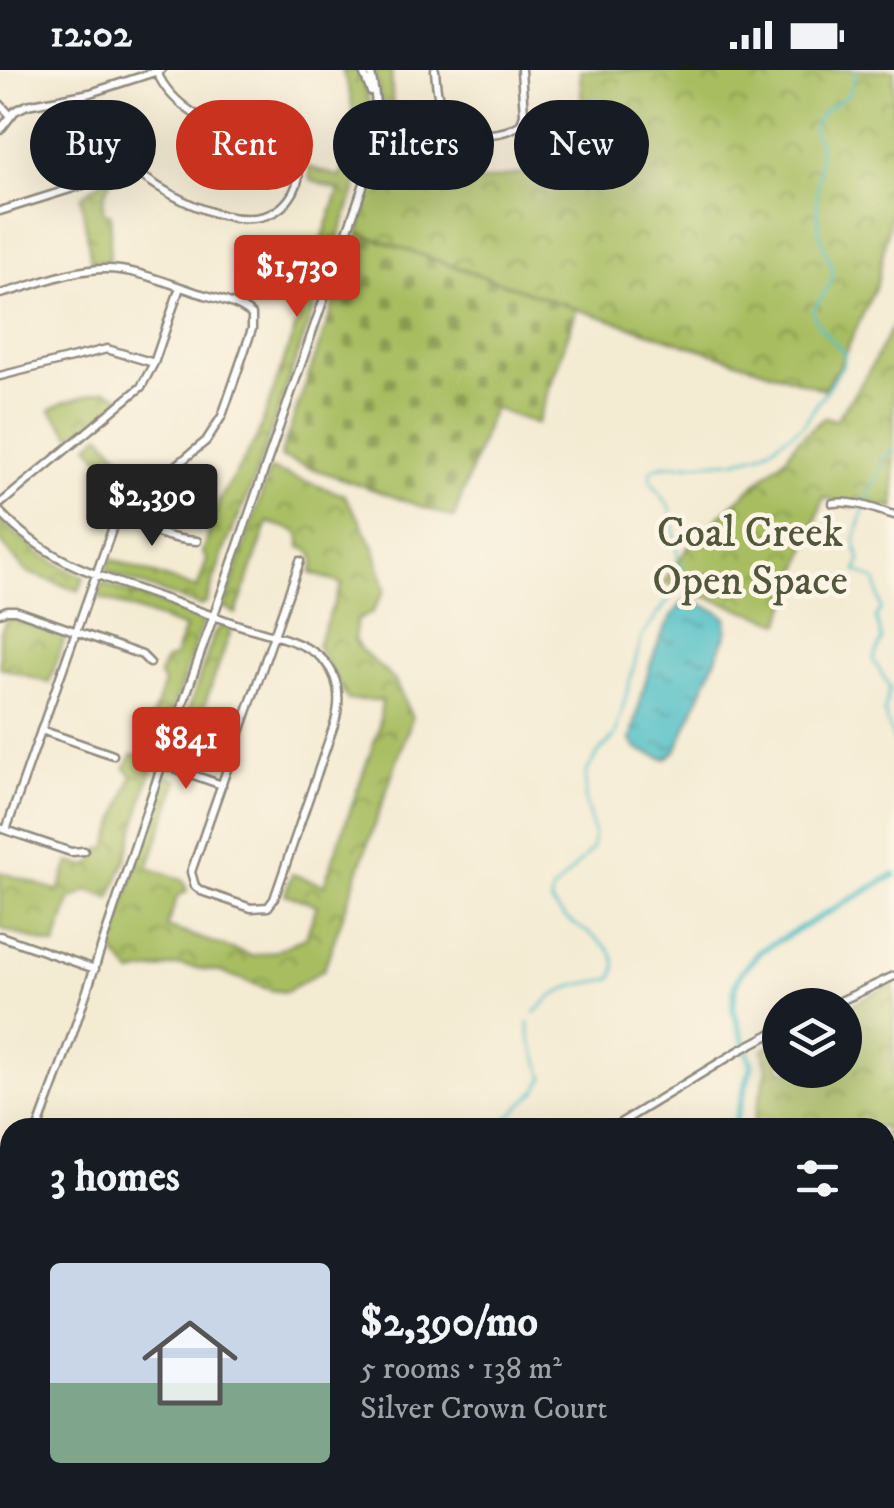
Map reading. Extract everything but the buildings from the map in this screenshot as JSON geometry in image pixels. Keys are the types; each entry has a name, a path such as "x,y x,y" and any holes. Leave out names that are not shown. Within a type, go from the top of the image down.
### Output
{"street":[{"path":"362,70 374,100"},
{"path":"370,70 374,100"},
{"path":"435,70 440,100"},
{"path":"494,134 511,131 521,124 521,70"},
{"path":"0,130 27,105 80,95 159,71 163,86 172,96 207,121 291,151 300,174 286,202 272,214 254,220 215,213 156,185"},
{"path":"80,95 82,100"},
{"path":"0,104 12,116"},
{"path":"0,211 71,190"},
{"path":"42,1118 361,190"},
{"path":"0,294 82,271 105,269 128,271 180,287 243,308 252,315 252,329 215,430 148,488 114,524 3,829 71,852 84,851"},
{"path":"180,287 154,363 141,387 0,508 29,539 57,558 96,575 274,637 302,646 318,656 332,673 340,705 274,899 268,906 251,908 201,890 192,879 192,872 274,637 300,561"},
{"path":"0,376 108,349 154,363"},
{"path":"833,503 856,503 894,515"},
{"path":"121,514 142,527 182,541 197,541"},
{"path":"0,613 12,610 76,631 142,655 150,663"},
{"path":"42,730 114,755"},
{"path":"162,764 222,785"},
{"path":"0,936 95,970"},
{"path":"862,991 894,976"},
{"path":"628,1118 762,1038"}],"green space":[{"path":"342,70 358,70 368,100 351,98"},
{"path":"374,70 391,70 392,100 380,100"},
{"path":"580,70 894,70 894,197 877,283 837,371 823,389 359,233 370,190 411,190 415,194 494,190 494,179 514,175 514,190 649,190 649,100 582,100"},
{"path":"313,168 333,175 333,188 313,181"},
{"path":"90,190 106,190 103,212 111,215 109,261 91,261 81,197"},
{"path":"339,190 355,190 253,483 206,603 200,606 106,572 111,559 197,589 219,501 257,438 300,315 284,281 260,302 246,297 260,261 321,243"},
{"path":"359,233 577,309 537,424 493,408 454,518 280,457"},
{"name":"Coal Creek Open Space","path":"894,324 894,509 857,498 853,507 824,497 781,623 663,582 690,545 786,457 797,441 825,417 836,420"},
{"path":"106,390 124,398 78,435 71,435 50,410 65,402"},
{"path":"101,434 141,481 127,492 89,445"},
{"path":"270,469 344,495 360,520 376,552 385,590 372,612 357,621 354,639 395,681 412,718 324,969 286,992 221,972 179,965 132,974 110,948 166,776 178,780 148,868 183,880 187,891 177,897 167,927 252,956 276,951 306,937 317,905 285,894 292,874 324,885 379,728 382,700 348,700 317,645 342,584 311,573 313,556 300,547 296,531 268,522 236,614 224,607"},
{"path":"0,520 40,554 84,577 79,591 26,572 0,541"},
{"path":"102,583 200,617 203,623 110,898 88,890 70,900 55,946 0,928 0,872 59,891 69,862 86,866 100,849 107,848 132,776 125,768 132,755 140,754 164,683 159,675 166,660 174,657 185,628 98,597"},
{"path":"7,619 63,636 49,683 0,667 0,633"},
{"path":"222,625 231,628 230,633 184,763 172,758 215,632"},
{"path":"894,983 894,1118 754,1118 762,1088 862,1088 862,999"}],"water":[{"path":"689,599 726,618 727,633 676,751 665,759 638,750 631,741 659,642 678,608"}],"waterway":[{"path":"678,557 671,509 650,479 652,469 734,461 761,454 803,425 843,365 845,355 822,329 813,311 832,281 833,272 819,231 820,145 813,129 821,114 847,95 856,70"},
{"path":"894,448 883,459 855,540 860,561 857,571 876,581 881,609 876,618 882,639 873,660 890,687 884,713 894,741"},
{"path":"535,1013 560,992 611,979 615,968 609,950 551,903 552,892 592,849 594,834 585,800 586,773 597,754 615,736 642,636 678,587 683,575 682,562"},
{"path":"736,1118 752,1065 733,1009 741,972 760,951 894,875"},
{"path":"508,1118 544,1078 529,1022"}]}
